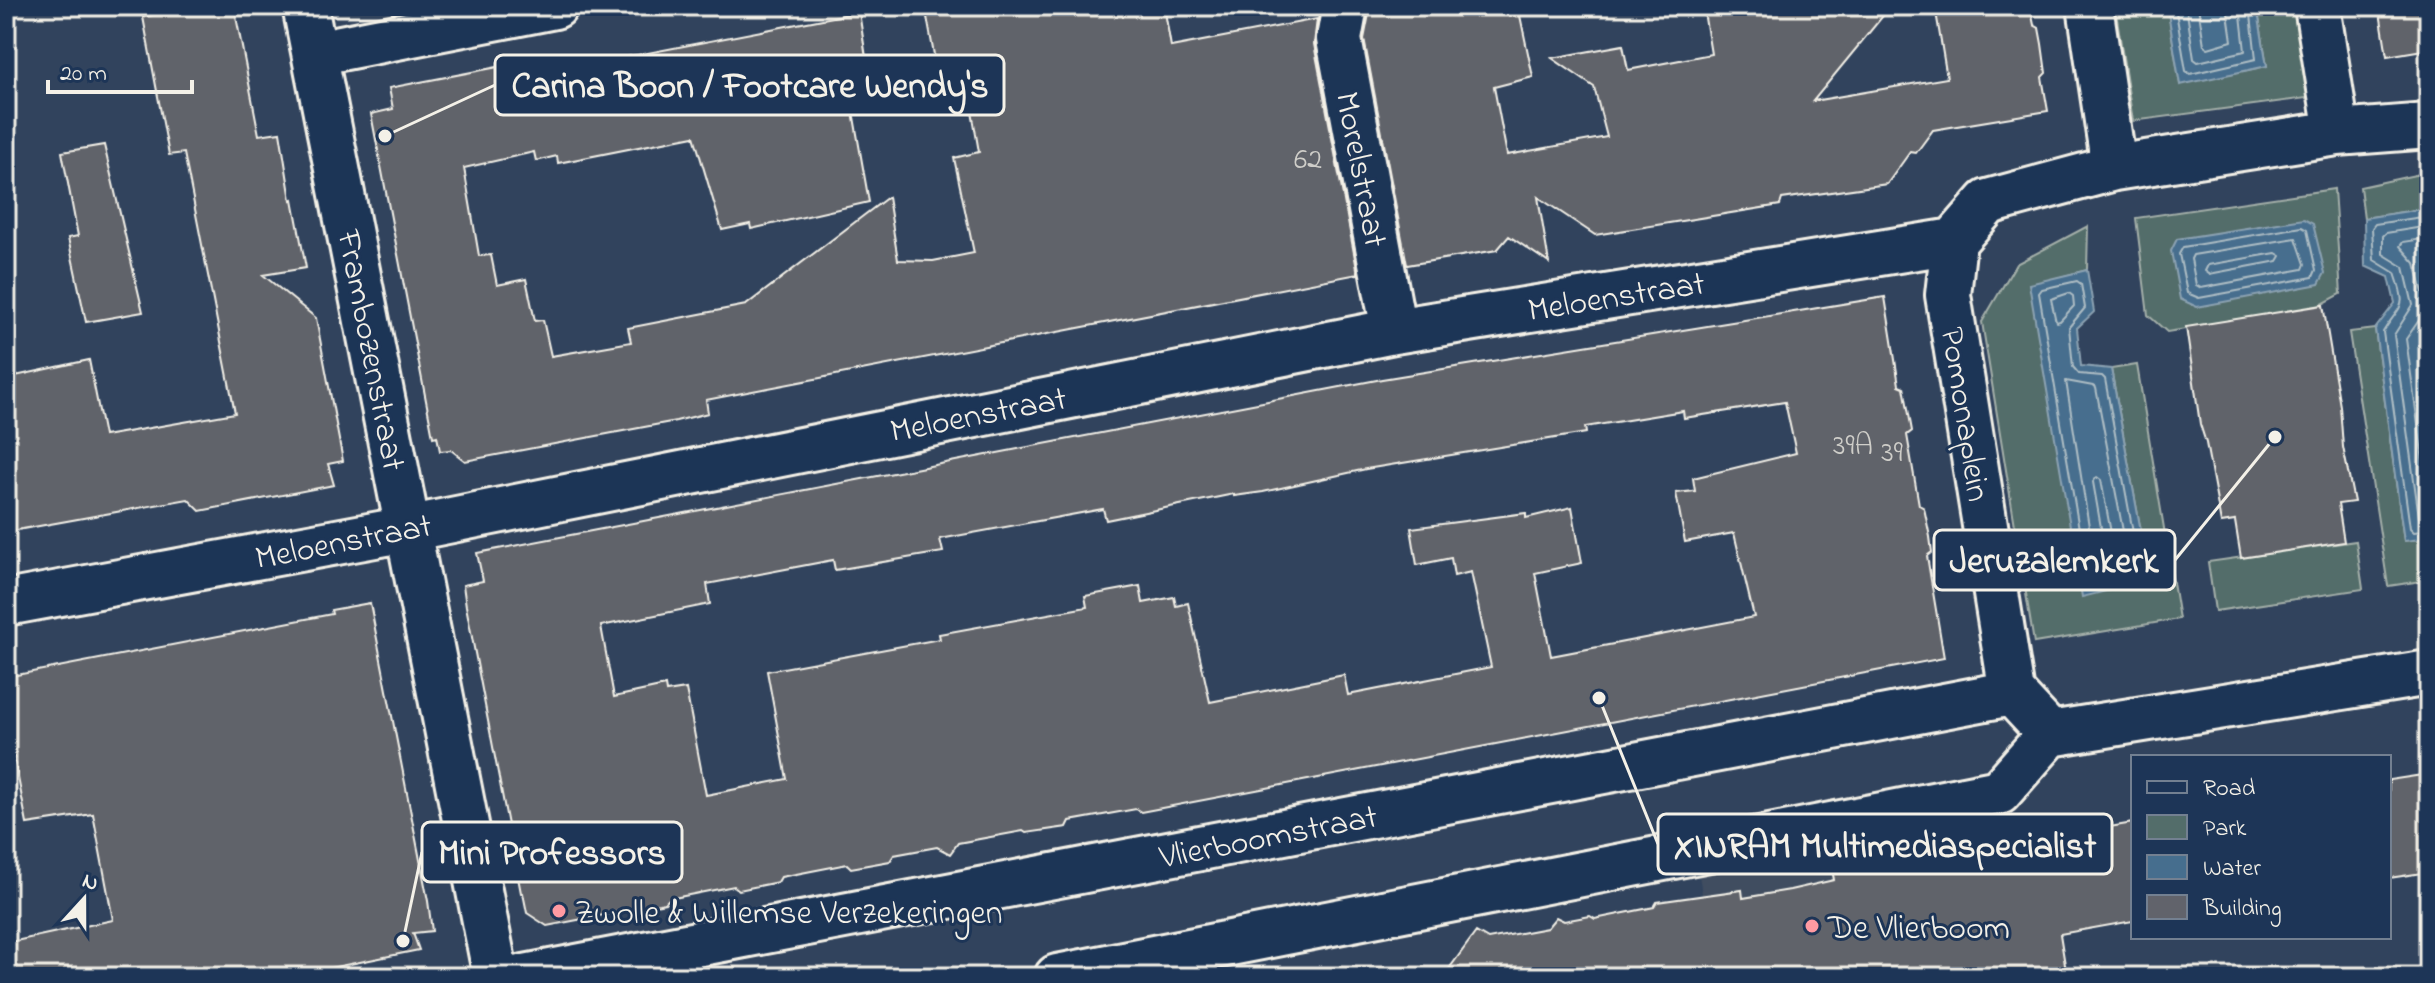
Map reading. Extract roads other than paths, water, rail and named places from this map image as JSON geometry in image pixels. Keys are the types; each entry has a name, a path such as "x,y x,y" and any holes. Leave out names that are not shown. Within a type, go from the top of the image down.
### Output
{"street":[{"name":"Frambozenstraat","path":"305,6 496,977"},
{"path":"315,53 555,6"},
{"name":"Morelstraat","path":"1345,6 1339,39 1394,331"},
{"path":"2090,6 2114,168"},
{"path":"2317,6 2337,133"},
{"path":"1954,241 1988,202 2114,168 2337,133 2429,126"},
{"name":"Meloenstraat","path":"6,603 407,529 604,487 1394,331 1954,241"},
{"name":"Pomonaplein","path":"1954,241 1948,295 2012,693"},
{"path":"1057,977 1999,792 2050,734 2429,673"},
{"path":"2012,693 2050,734"},
{"name":"Vlierboomstraat","path":"524,977 2012,693"}],"water":[{"path":"2167,6 2257,6 2267,66 2180,85"},
{"path":"2428,208 2429,538 2404,541 2375,329 2395,303 2389,277 2365,266 2364,218"},
{"path":"2304,219 2313,224 2325,273 2319,284 2197,307 2180,299 2171,251 2177,239"},
{"path":"2087,270 2094,312 2077,328 2081,366 2111,369 2150,580 2082,597 2029,284"}],"place":[{"name":"Carina Boon / Footcare Wendy's","path":"385,136"},
{"name":"Jeruzalemkerk","path":"2275,437"},
{"name":"XINRAM Multimediaspecialist","path":"1599,698"},
{"name":"Zwolle & Willemse Verzekeringen","path":"559,911"},
{"name":"De Vlierboom","path":"1812,926"},
{"name":"Mini Professors","path":"403,941"}]}
